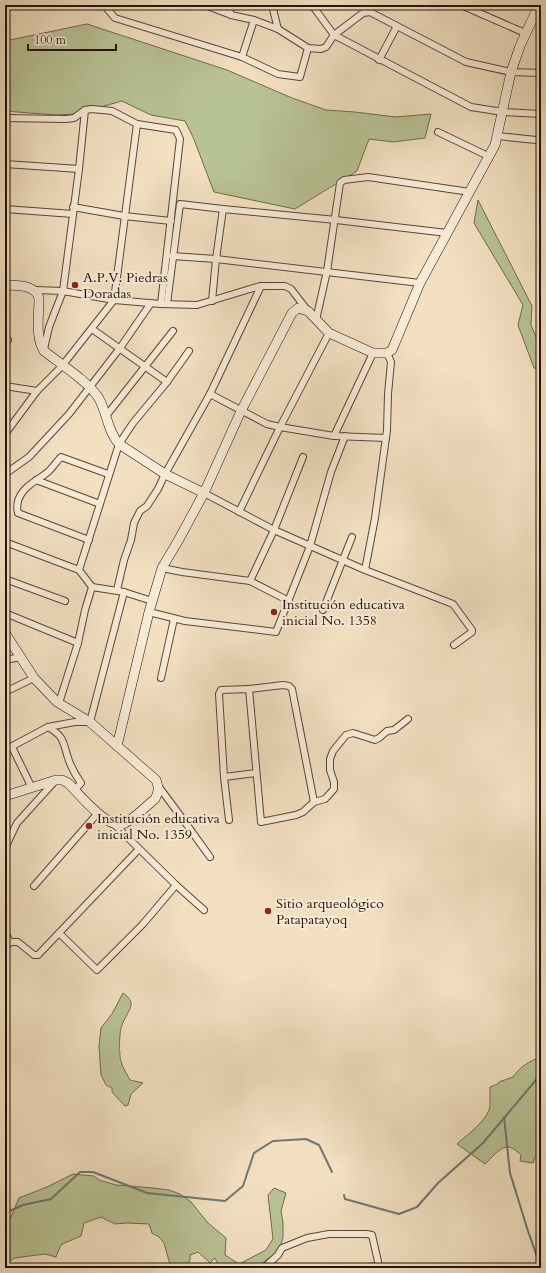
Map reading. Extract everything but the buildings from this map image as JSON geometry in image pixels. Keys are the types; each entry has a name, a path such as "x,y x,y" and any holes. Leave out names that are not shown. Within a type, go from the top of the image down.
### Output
{"street":[{"path":"5,10 7,5"},
{"path":"104,5 115,18 242,57 278,74 300,77 308,48"},
{"path":"205,5 231,15 254,20 278,30 308,48 321,49 326,47 334,35 363,13 370,12 466,62 511,72 541,73"},
{"path":"228,5 231,15"},
{"path":"272,5 278,30"},
{"path":"312,5 334,35 471,107 503,112 541,114"},
{"path":"461,5 525,34"},
{"path":"5,285 30,287 35,290 62,291 114,300 198,305 261,286 285,286 291,289 308,311 329,333 373,353 387,353 392,350 420,283 495,145 511,72 525,34 539,5"},
{"path":"242,57 254,20"},
{"path":"379,60 397,26"},
{"path":"5,118 66,119 74,118 85,110 92,109 112,111 137,124 176,130 180,139 164,304"},
{"path":"44,351 49,327 62,291 79,169 85,110"},
{"path":"6,431 37,391 62,366 114,300 137,124"},
{"path":"438,132 488,156"},
{"path":"497,136 536,140"},
{"path":"5,164 79,169"},
{"path":"316,320 327,272 336,220 340,183 344,180 368,177 470,192"},
{"path":"164,304 180,204 447,233"},
{"path":"73,207 171,222"},
{"path":"5,209 73,214"},
{"path":"212,301 223,209"},
{"path":"172,256 216,259 420,283"},
{"path":"117,590 124,560 131,540 134,523 140,512 147,506 158,489 210,394 261,286"},
{"path":"35,290 39,298 38,326 40,342 44,351 90,386 98,396 114,438 119,444 165,474 274,530 365,570 453,604 472,630 454,646"},
{"path":"5,474 29,458 69,414 120,348 151,303"},
{"path":"117,746 152,601 162,568 204,493 241,411 292,313 298,308 308,311"},
{"path":"92,329 167,382"},
{"path":"106,416 174,331"},
{"path":"239,512 280,427 329,333"},
{"path":"79,570 108,474 119,444 133,423 167,382 189,351"},
{"path":"334,436 373,353"},
{"path":"365,570 375,518 386,438 390,362 387,353"},
{"path":"5,386 37,391"},
{"path":"210,394 267,424 334,436 386,438"},
{"path":"150,612 174,619 276,632 310,546 331,472 345,436"},
{"path":"89,540 18,513 17,509 21,493 49,471 61,457 108,474"},
{"path":"250,581 274,530 303,457"},
{"path":"36,480 100,504"},
{"path":"323,610 352,537"},
{"path":"5,542 79,570 92,587 117,590 152,601"},
{"path":"162,568 250,581 263,586 289,601"},
{"path":"5,579 65,601"},
{"path":"59,703 78,643 85,610 92,587"},
{"path":"90,722 124,592"},
{"path":"5,613 78,643"},
{"path":"161,678 174,619"},
{"path":"5,633 22,657 34,678 59,703 90,722 156,780 159,787 210,857"},
{"path":"5,660 22,657"},
{"path":"5,692 34,678"},
{"path":"229,820 224,777 219,691 221,690 249,689 283,685 289,686 292,689 314,802"},
{"path":"249,689 261,822 296,816 304,812 314,802 325,799 334,789 334,782 330,770 330,759 333,751 346,735 353,733 375,740 387,731 394,730 408,719"},
{"path":"5,750 48,727 76,722 90,722"},
{"path":"48,727 57,732 64,743 68,758 81,784 75,790"},
{"path":"12,747 32,788"},
{"path":"224,777 256,772"},
{"path":"5,848 17,823 56,780"},
{"path":"5,796 56,780 62,780 68,783 106,820 115,824 138,849 204,910"},
{"path":"115,824 123,824 141,811 158,794 159,787"},
{"path":"34,886 98,813"},
{"path":"10,942 18,942 34,956 38,955 138,849"},
{"path":"60,933 97,970 143,924 176,885"},
{"path":"5,932 10,942"},
{"path":"5,948 10,942"},
{"path":"267,1268 266,1266 278,1255 282,1248 307,1238 337,1234 372,1235 381,1267 358,1268"}],"green space":[{"path":"87,24 227,70 292,98 326,110 395,117 431,114 425,138 393,142 369,139 357,171 295,209 214,192 193,137 185,121 151,115 122,101 76,114 56,115 5,111 5,41"},
{"path":"478,200 532,306 531,325 541,349 541,369 534,368 518,325 523,305 474,223"},
{"path":"123,993 130,1000 131,1005 120,1031 120,1059 130,1080 143,1083 131,1094 128,1105 125,1106 112,1092 112,1088 106,1085 101,1075 99,1046 101,1028 112,1014"},
{"path":"541,1057 541,1106 537,1109 536,1117 541,1120 541,1155 534,1159 533,1163 520,1161 521,1155 515,1150 506,1147 498,1151 485,1164 457,1144 485,1117 490,1106 490,1087 513,1077 525,1065"},
{"path":"73,1174 94,1176 99,1180 116,1185 169,1190 180,1194 191,1202 208,1223 226,1238 225,1255 239,1264 266,1250 273,1239 268,1195 274,1188 286,1193 281,1211 283,1238 280,1247 275,1254 255,1268 220,1268 215,1258 210,1263 198,1252 190,1255 190,1260 186,1268 171,1268 164,1243 159,1237 152,1233 149,1224 115,1224 101,1217 84,1223 81,1236 62,1244 56,1257 45,1254 14,1258 5,1266 5,1220 11,1217 19,1198 47,1187"}],"waterway":[{"path":"344,1195 345,1199 399,1214 417,1207 438,1183 483,1143 541,1074"},
{"path":"504,1117 510,1173 541,1268"},
{"path":"5,1213 23,1205 51,1199 80,1172 93,1172 147,1193 225,1201 243,1186 254,1153 273,1141 306,1139 319,1145 332,1172"}],"place":[{"name":"A.P.V. Piedras Doradas","path":"75,285"},
{"name":"Institución educativa inicial No. 1358","path":"274,612"},
{"name":"Institución educativa inicial No. 1359","path":"89,826"},
{"name":"Sitio arqueológico Patapatayoq","path":"268,911"}]}
